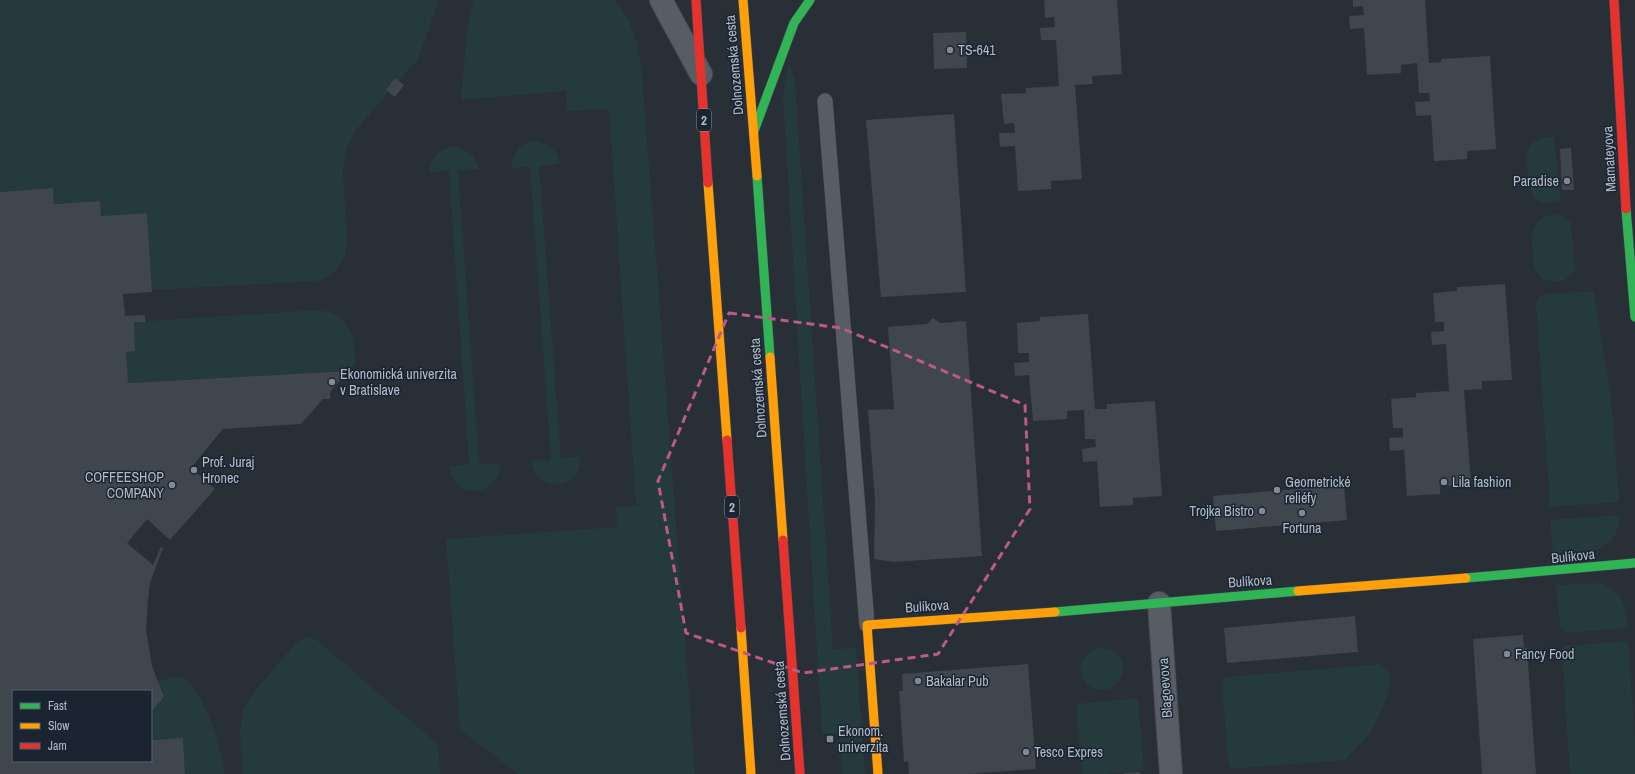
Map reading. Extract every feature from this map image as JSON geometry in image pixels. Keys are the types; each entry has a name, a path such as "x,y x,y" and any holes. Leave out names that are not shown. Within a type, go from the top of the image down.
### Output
{"main road":[{"name":"2","path":"696,0 700,74 751,774"},
{"name":"Dolnozemská cesta","path":"743,0 754,131 800,774"},
{"path":"754,131 794,23 810,0"},
{"name":"Mamateyova","path":"1614,0 1631,210 1635,317"},
{"name":"Bulíkova","path":"867,625 1032,614 1546,572 1635,563"},
{"path":"867,625 878,774"}],"street":[{"path":"661,0 700,74"},
{"name":"Blagoevova","path":"1159,603 1171,774"}],"lane":[{"path":"826,101 867,625"}],"highlighted area":[{"path":"729,313 841,328 1025,405 1030,509 938,654 803,673 686,633 658,481"}],"green space":[{"path":"0,0 439,0 418,59 354,132 345,154 343,174 347,240 345,257 334,272 326,278 316,281 152,290 147,213 101,216 100,201 54,204 53,188 0,192"},
{"path":"474,0 615,0 628,18 637,44 642,74 695,774 519,774 460,730 446,539 617,527 616,507 636,505 609,109 567,111 566,91 461,100 467,29"},
{"path":"789,63 795,80 833,649 856,648 865,774 842,774 840,733 822,734 783,96"},
{"path":"1542,137 1554,137 1561,201 1545,203 1539,201 1535,198 1530,187 1526,154 1531,145"},
{"path":"533,140 548,145 554,150 560,164 539,166 561,458 581,457 575,475 571,479 559,484 553,484 542,479 537,475 530,461 551,460 530,167 511,168 513,157 517,150"},
{"path":"453,146 470,153 475,159 479,169 458,171 479,464 501,463 498,475 492,483 484,489 476,491 467,490 459,486 453,478 450,467 469,464 449,171 429,172 436,155 439,152"},
{"path":"1554,214 1563,217 1571,223 1575,270 1566,279 1557,282 1548,281 1538,274 1534,264 1532,249 1533,234 1536,224 1542,218"},
{"path":"1594,291 1612,407 1619,502 1550,507 1536,303 1538,298 1545,294"},
{"path":"317,310 336,315 347,324 350,330 354,343 355,365 347,371 128,383 126,352 135,351 134,322"},
{"path":"1620,515 1617,529 1613,538 1606,545 1588,552 1553,555 1550,520"},
{"path":"1601,583 1615,592 1622,601 1626,612 1628,628 1566,633 1560,627 1556,585"},
{"path":"307,636 317,640 438,744 440,774 243,774 240,733 243,710 253,693 297,642"},
{"path":"1628,641 1635,739 1635,774 1570,774 1562,649 1564,646"},
{"path":"1098,648 1106,648 1117,654 1123,665 1123,673 1117,684 1106,690 1098,690 1087,684 1081,673 1081,665 1087,654"},
{"path":"1380,664 1389,673 1390,679 1387,696 1375,724 1367,737 1345,760 1232,769 1228,764 1222,683 1226,677"},
{"path":"174,677 183,677 191,685 205,708 211,722 220,750 224,774 185,774 183,738 152,739 152,711 164,697 157,682"},
{"path":"1138,698 1144,770 1105,774 1082,774 1076,704"}],"building":[{"path":"1044,0 1117,0 1122,74 1092,76 1093,84 1075,85 1082,179 1051,181 1051,189 1018,191 1015,146 1000,147 999,133 1015,133 1014,123 1004,124 1001,94 1026,93 1026,88 1059,86 1056,40 1041,40 1040,28 1055,27 1054,17 1045,18"},
{"path":"1353,0 1425,0 1429,63 1441,62 1441,59 1490,56 1496,149 1467,151 1467,159 1434,161 1431,115 1416,116 1415,102 1430,101 1429,93 1419,93 1417,63 1401,65 1401,73 1367,75 1364,28 1350,29 1349,16 1364,15 1363,6 1353,7"},
{"name":"TS-641","path":"966,32 967,68 934,69 933,33"},
{"path":"395,78 404,85 395,97 386,90"},
{"path":"954,114 966,292 881,297 866,120"},
{"path":"1571,148 1574,190 1562,190 1560,149"},
{"path":"53,188 54,204 100,201 101,216 147,213 152,292 123,295 125,316 145,315 145,322 134,322 135,351 126,352 128,383 348,371 330,392 330,399 323,399 301,424 223,429 191,468 215,489 170,540 147,519 127,543 153,565 161,547 163,548 150,583 148,600 146,630 152,666 164,697 152,711 152,690 12,690 12,762 152,762 152,739 183,738 185,774 0,774 0,192"},
{"path":"1505,284 1512,380 1482,381 1482,389 1464,390 1471,484 1440,486 1440,494 1407,496 1404,450 1390,451 1389,438 1403,437 1403,428 1393,428 1391,399 1416,397 1416,393 1449,391 1446,344 1432,345 1431,332 1444,331 1444,322 1435,322 1433,293 1457,291 1457,287"},
{"path":"1088,314 1095,409 1107,409 1107,404 1155,401 1162,496 1133,498 1133,505 1100,507 1097,461 1083,462 1082,449 1096,447 1095,439 1085,439 1084,410 1067,411 1067,419 1033,421 1029,375 1015,376 1014,363 1029,362 1029,353 1018,353 1017,323 1040,321 1040,317"},
{"path":"933,318 940,323 966,321 982,556 894,562 874,559 875,500 868,410 894,409 888,327 927,324"},
{"path":"1344,485 1347,520 1216,531 1213,496"},
{"path":"1355,616 1358,652 1227,663 1224,628"},
{"path":"1523,635 1524,649 1527,648 1536,774 1482,774 1473,639"},
{"path":"1028,664 1036,769 968,774 909,774 908,761 904,762 899,691 903,691 902,674"},
{"path":"1140,772 1140,774 1124,774 1124,773"}],"traffic: fast":[{"path":"754,131 794,23 810,0"},
{"path":"757,176 770,357"},
{"path":"1626,209 1635,317"},
{"path":"1466,578 1635,563"},
{"path":"1055,612 1298,591"}],"traffic: slow":[{"path":"743,0 757,176"},
{"path":"708,183 727,440"},
{"path":"770,357 783,540"},
{"path":"1298,591 1466,578"},
{"path":"878,774 867,625 1055,612"},
{"path":"741,628 751,774"}],"traffic: jam":[{"path":"696,0 708,183"},
{"path":"1614,0 1626,209"},
{"path":"727,440 741,628"},
{"path":"783,540 800,774"}],"place":[{"name":"TS-641","path":"950,50"},
{"name":"Paradise","path":"1567,181"},
{"name":"Ekonomická univerzita v Bratislave","path":"332,382"},
{"name":"Prof. Juraj Hronec","path":"194,470"},
{"name":"Lila fashion","path":"1444,482"},
{"name":"COFFEESHOP COMPANY","path":"172,485"},
{"name":"Geometrické reliéfy","path":"1277,490"},
{"name":"Trojka Bistro","path":"1262,511"},
{"name":"Fortuna","path":"1302,513"},
{"name":"Fancy Food","path":"1507,654"},
{"name":"Bakalar Pub","path":"918,681"},
{"name":"Ekonom. univerzita","path":"830,739"},
{"name":"Tesco Expres","path":"1026,752"}]}
